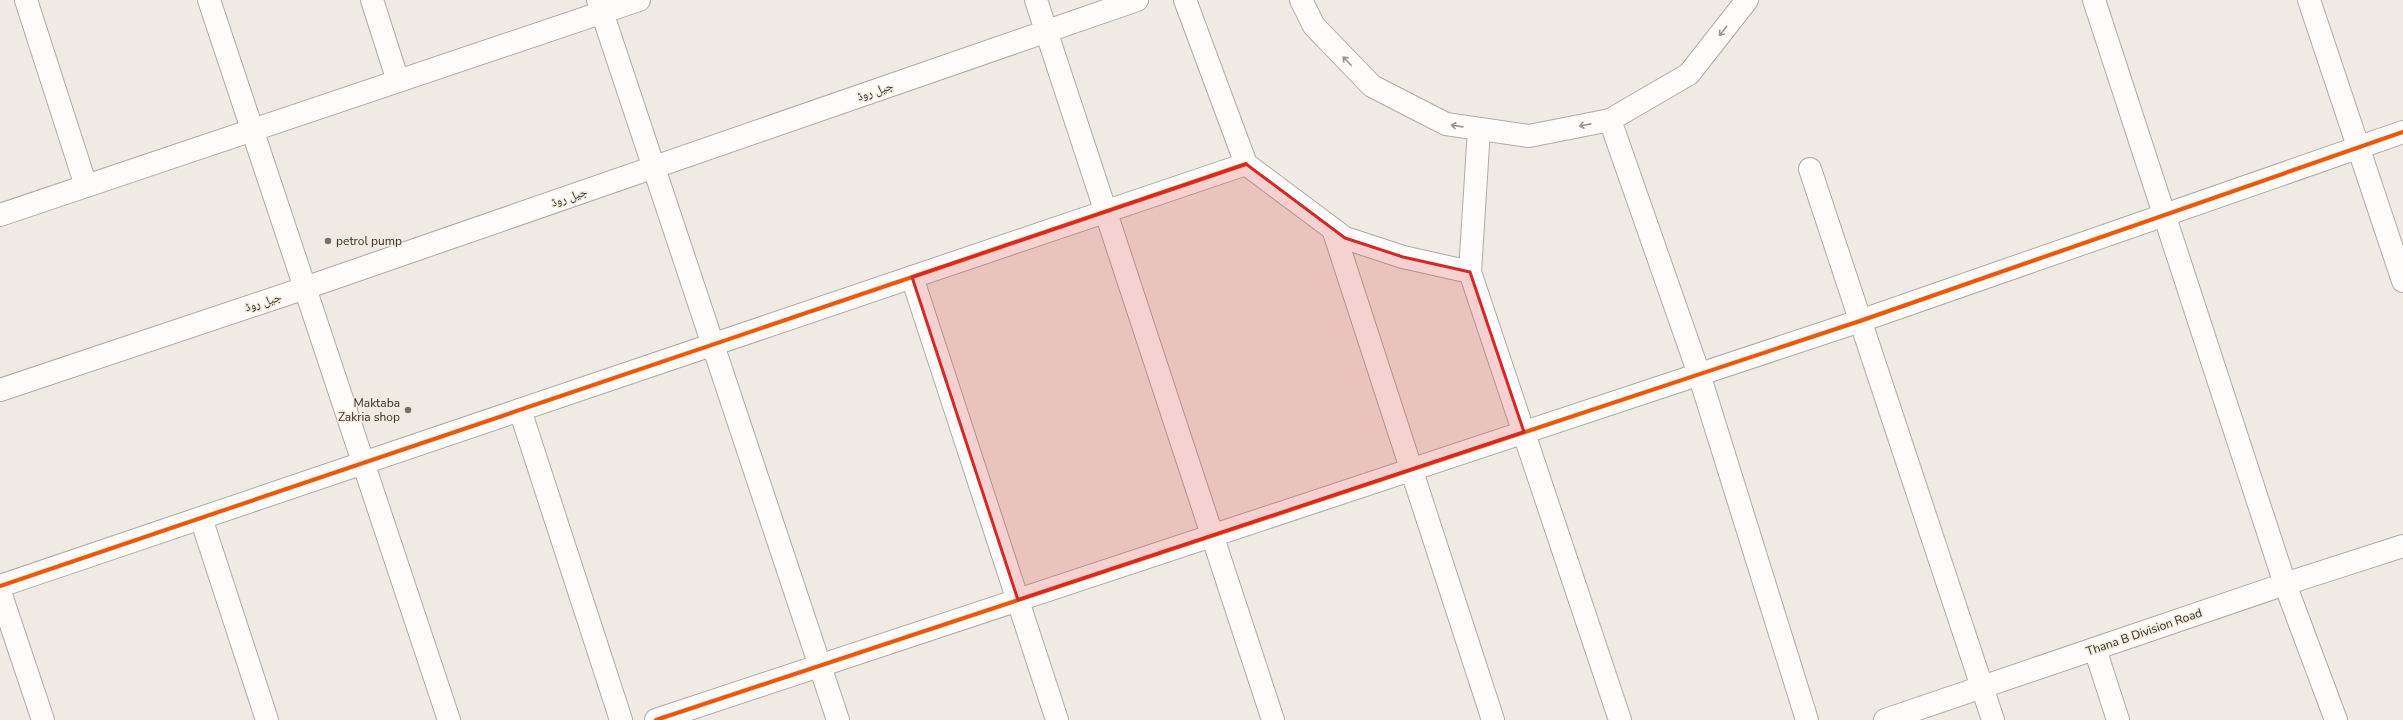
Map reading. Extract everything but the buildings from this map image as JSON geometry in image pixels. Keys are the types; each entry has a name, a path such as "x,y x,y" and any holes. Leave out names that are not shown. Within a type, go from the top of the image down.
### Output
{"street":[{"path":"26,0 86,186"},
{"path":"209,0 449,720"},
{"path":"372,0 398,81"},
{"path":"0,215 398,81 600,6 639,0"},
{"path":"1036,0 1273,720"},
{"name":"جیل روڈ","path":"0,390 305,288 1137,0"},
{"path":"1185,0 1246,164 1345,238 1403,257 1470,272"},
{"path":"1301,0 1314,26 1372,86 1446,124 1529,136 1610,120 1689,74 1747,0"},
{"path":"2094,0 2166,215 2285,584 2336,720"},
{"path":"2309,0 2403,281"},
{"path":"600,6 838,720"},
{"path":"1610,120 1699,374 1807,720"},
{"path":"1479,129 1470,272 1620,720"},
{"path":"656,720 1860,321 2403,132"},
{"path":"0,586 1246,164"},
{"path":"1810,169 1993,720"},
{"path":"1333,228 1493,720"},
{"path":"912,277 1058,720"},
{"path":"520,410 621,720"},
{"path":"201,518 268,720"},
{"name":"Thana B Division Road","path":"1885,720 2285,584 2403,546"},
{"path":"0,592 43,720"},
{"path":"2095,649 2118,720"}],"highlighted area":[{"path":"1246,164 1345,238 1403,257 1470,272 1524,432 1018,600 912,277"}],"cycle path":[{"path":"656,720 1860,321 2403,132"},
{"path":"0,586 1246,164"}],"place":[{"name":"petrol pump","path":"328,241"},
{"name":"Maktaba Zakria shop","path":"408,410"}]}
